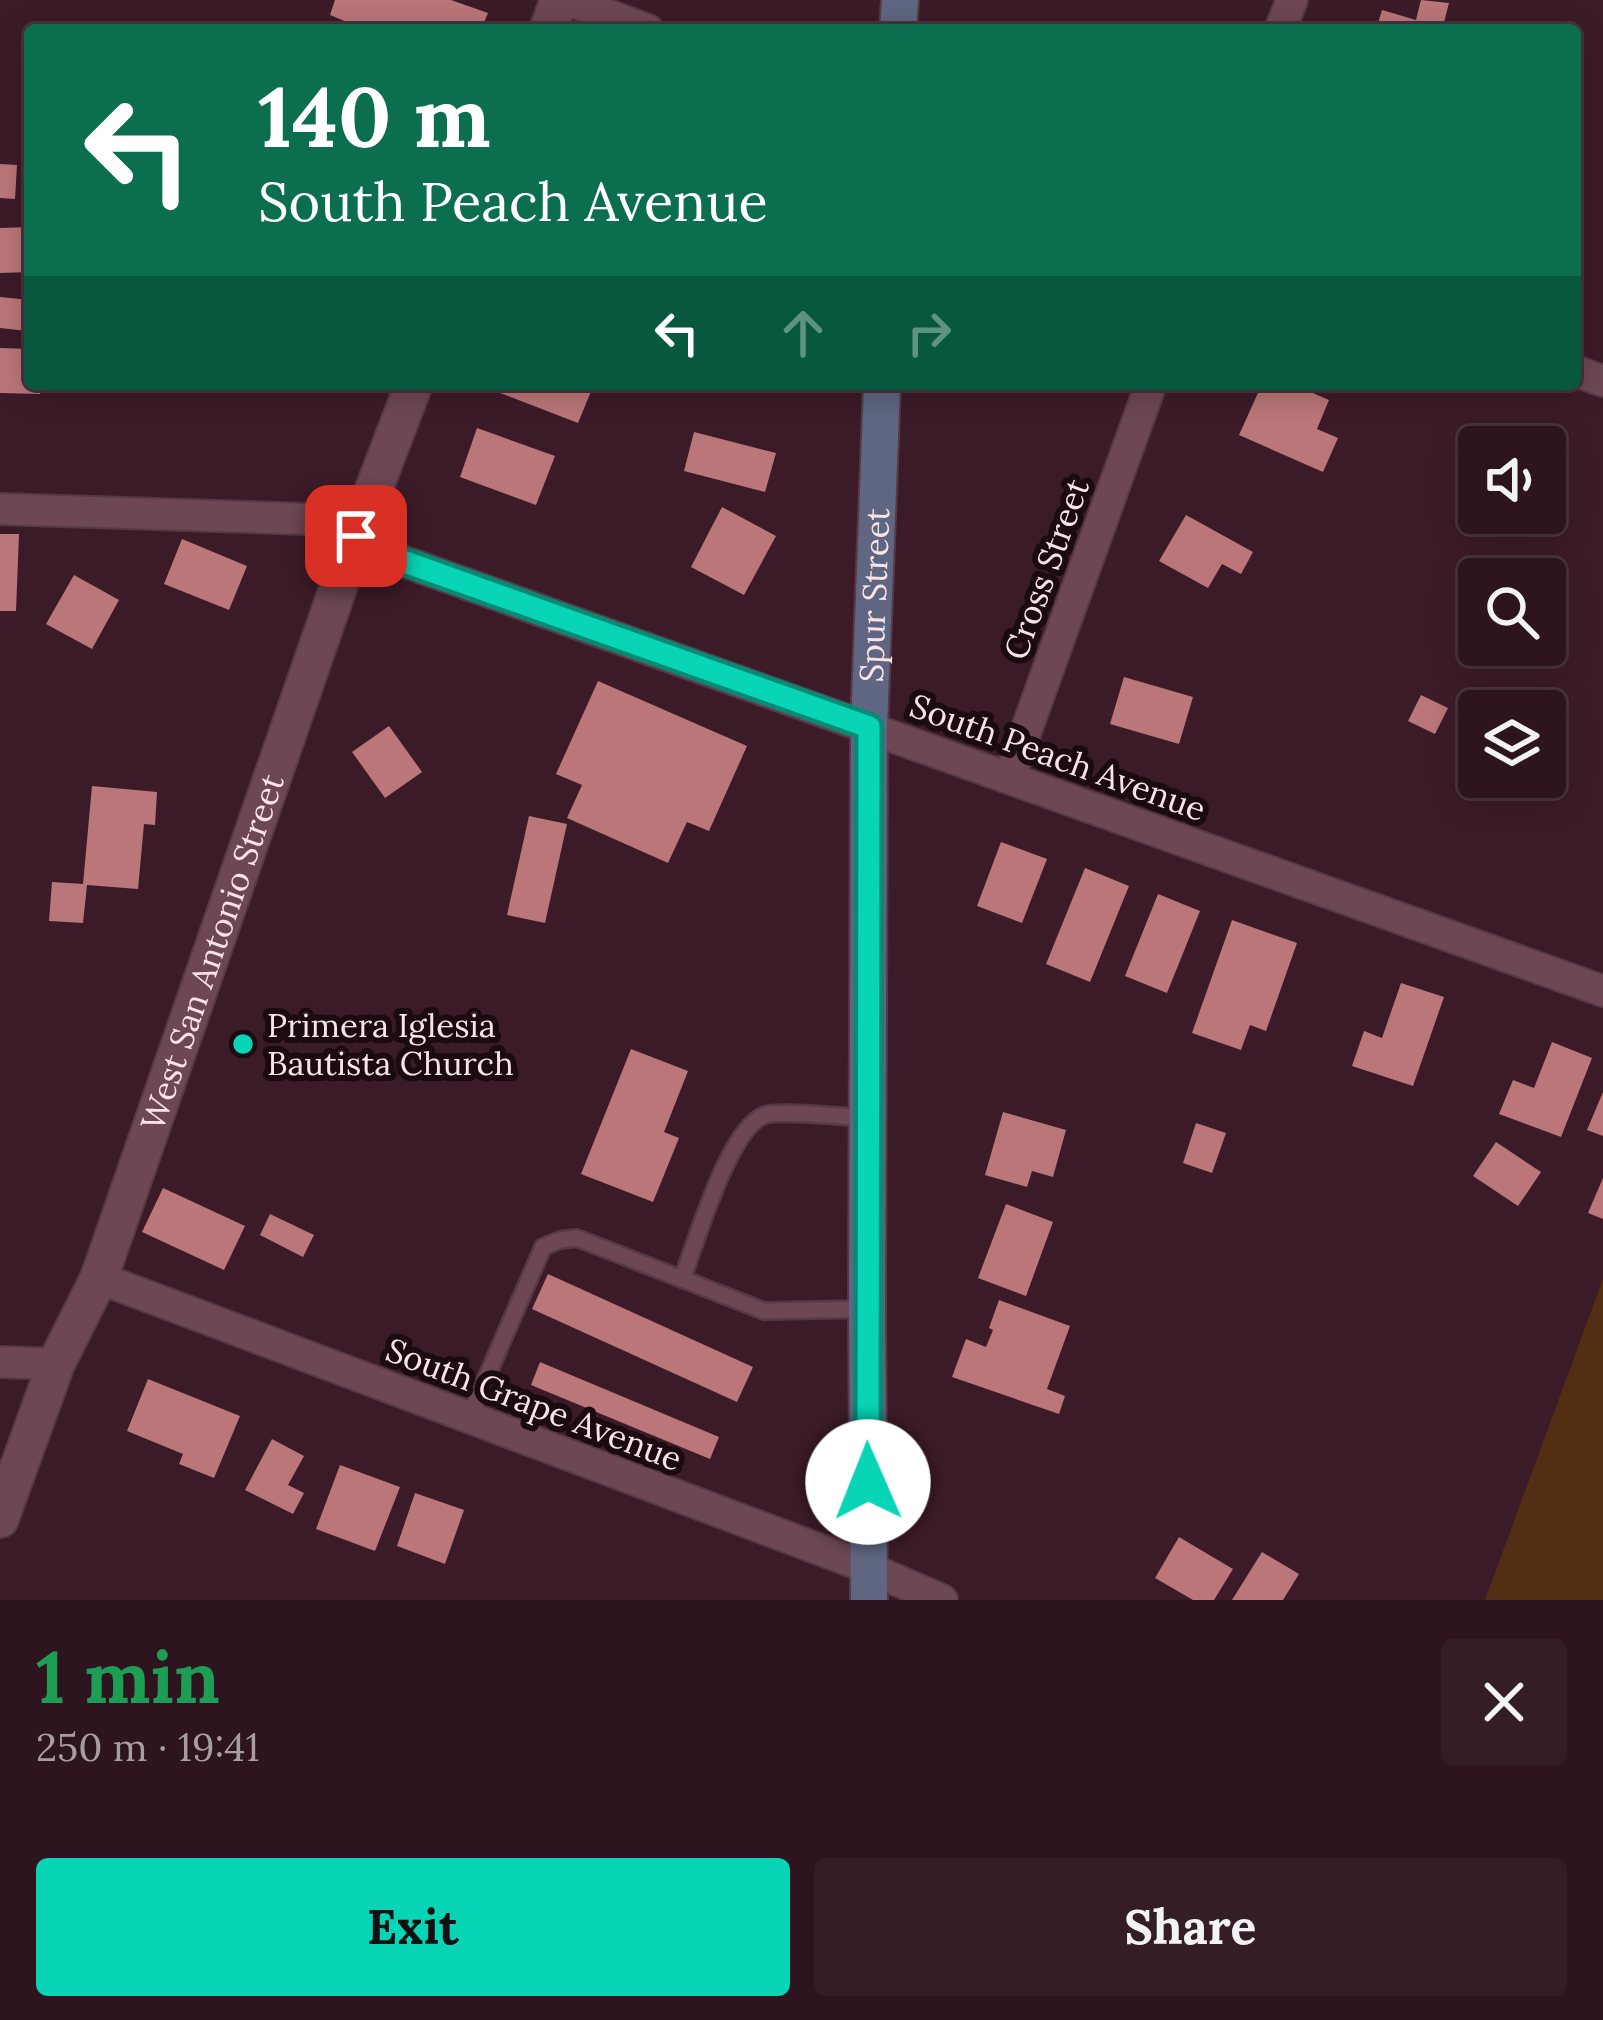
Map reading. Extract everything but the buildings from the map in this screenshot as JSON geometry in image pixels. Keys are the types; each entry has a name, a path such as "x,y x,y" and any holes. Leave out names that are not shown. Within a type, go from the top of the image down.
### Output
{"main road":[{"name":"Spur Street","path":"869,1584 869,727 882,390"}],"street":[{"path":"564,0 631,24"},
{"name":"West San Antonio Street","path":"0,1519 56,1364 99,1278 356,536 412,390"},
{"name":"Cross Street","path":"1009,778 1149,390"},
{"name":"South Peach Avenue","path":"0,509 307,519 356,536 394,558 1603,991"},
{"name":"South Grape Avenue","path":"99,1278 469,1418 869,1584 942,1600"},
{"path":"0,1362 56,1364"}],"lane":[{"path":"682,1279 734,1144 750,1123 767,1113 867,1118"},
{"path":"469,1418 543,1247 560,1240 578,1238 764,1311 867,1310"}],"shaded area":[{"path":"1603,1279 1603,1600 1485,1600"}],"place":[{"name":"Primera Iglesia Bautista Church","path":"243,1044"}],"route":[{"path":"356,536 394,558 869,727 868,1482"}]}
